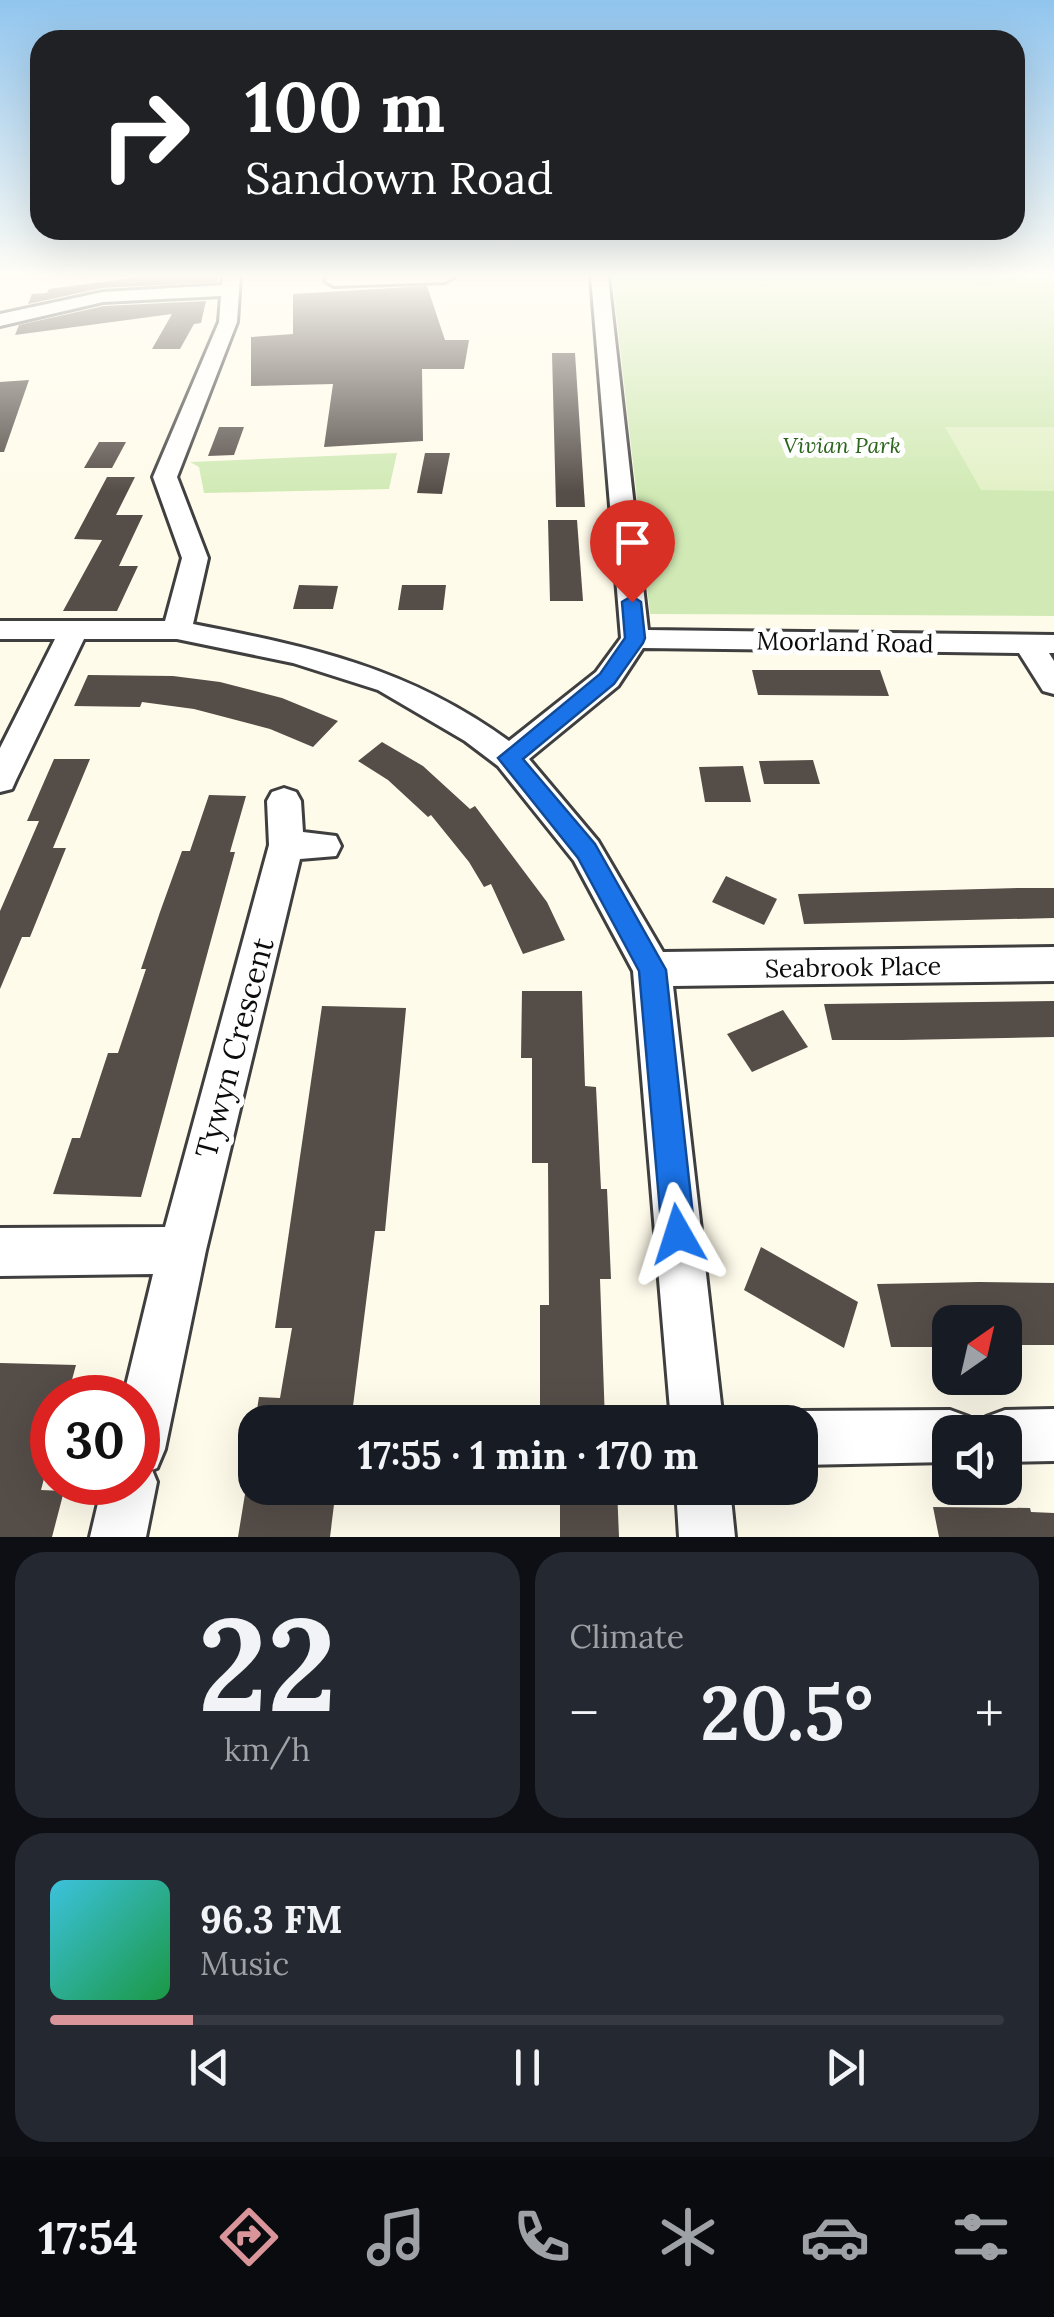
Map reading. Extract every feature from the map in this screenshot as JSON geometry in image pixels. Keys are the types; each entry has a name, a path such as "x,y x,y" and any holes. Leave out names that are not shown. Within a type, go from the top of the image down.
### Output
{"street":[{"path":"178,630 195,558 166,477 217,349"},
{"path":"509,758 607,679 636,638 607,349"},
{"path":"0,780 75,628"},
{"path":"0,630 178,630 298,654 389,683 476,733 509,758 586,851 652,970 696,1405"},
{"name":"Moorland Road","path":"636,638 1041,644"},
{"path":"1041,644 1054,684"},
{"name":"Tywyn Crescent","path":"154,1375 182,1250 305,846 284,801"},
{"name":"Seabrook Place","path":"652,970 1054,964"},
{"path":"0,1252 182,1250"},
{"path":"1022,1436 1054,1435"},
{"path":"818,1438 932,1436"},
{"path":"118,1537 125,1505"},
{"path":"704,1505 707,1537"}],"green space":[{"name":"Vivian Park","path":"620,349 1054,349 1054,616 650,614"},
{"path":"945,427 1054,427 1054,491 981,490"},
{"path":"397,453 389,489 204,493 199,467 190,462"}],"building":[{"path":"251,349 467,349 464,369 422,369 423,441 324,447 333,384 251,386"},
{"path":"552,353 575,353 585,507 556,507"},
{"path":"29,380 4,452 0,452 0,382"},
{"path":"219,427 244,427 234,455 208,456"},
{"path":"99,442 126,442 112,468 84,468"},
{"path":"425,453 450,453 442,494 417,493"},
{"path":"107,477 135,477 116,515 143,515 119,566 138,566 117,611 63,611 102,540 74,539"},
{"path":"548,520 577,520 583,601 550,601"},
{"path":"299,585 338,586 333,609 293,609"},
{"path":"402,585 446,585 443,610 398,610"},
{"path":"752,670 880,670 889,696 758,695"},
{"path":"88,675 173,676 220,682 282,698 338,721 313,747 270,729 194,709 142,702 140,707 74,706"},
{"path":"382,742 423,766 470,809 475,806 547,902 565,940 523,954 491,884 484,887 431,815 428,817 388,780 358,761"},
{"path":"54,759 90,759 53,848 66,848 30,937 22,937 0,989 0,911 39,821 27,821"},
{"path":"813,760 820,784 764,784 759,761"},
{"path":"743,766 751,802 705,802 699,767"},
{"path":"209,795 246,796 230,852 235,852 141,1197 53,1194 72,1138 80,1138 108,1053 118,1053 160,912 182,851 190,851"},
{"path":"726,876 777,899 764,925 712,902"},
{"path":"1054,888 1054,918 804,924 798,894"},
{"path":"522,991 582,991 585,1086 596,1087 601,1189 607,1189 611,1279 600,1279 604,1405 540,1405 540,1305 549,1305 548,1163 532,1163 532,1058 521,1058"},
{"path":"1054,1001 1054,1037 902,1040 832,1040 824,1004"},
{"path":"322,1006 406,1008 385,1231 375,1231 353,1405 258,1405 259,1397 280,1398 292,1328 275,1328"},
{"path":"783,1010 808,1047 752,1072 727,1034"},
{"path":"761,1247 858,1302 844,1348 744,1290"},
{"path":"1054,1283 1054,1345 1022,1345 1022,1305 932,1305 932,1347 891,1347 877,1284"},
{"path":"0,1363 76,1365 73,1375 30,1375 30,1505 60,1505 52,1537 0,1537"},
{"path":"243,1505 334,1505 330,1537 238,1537"},
{"path":"560,1505 618,1505 619,1537 560,1537"},
{"path":"933,1507 1030,1508 1031,1512 1054,1513 1054,1537 939,1537"}],"route":[{"path":"632,602 636,638 607,679 509,758 586,851 652,970 678,1234"}]}
